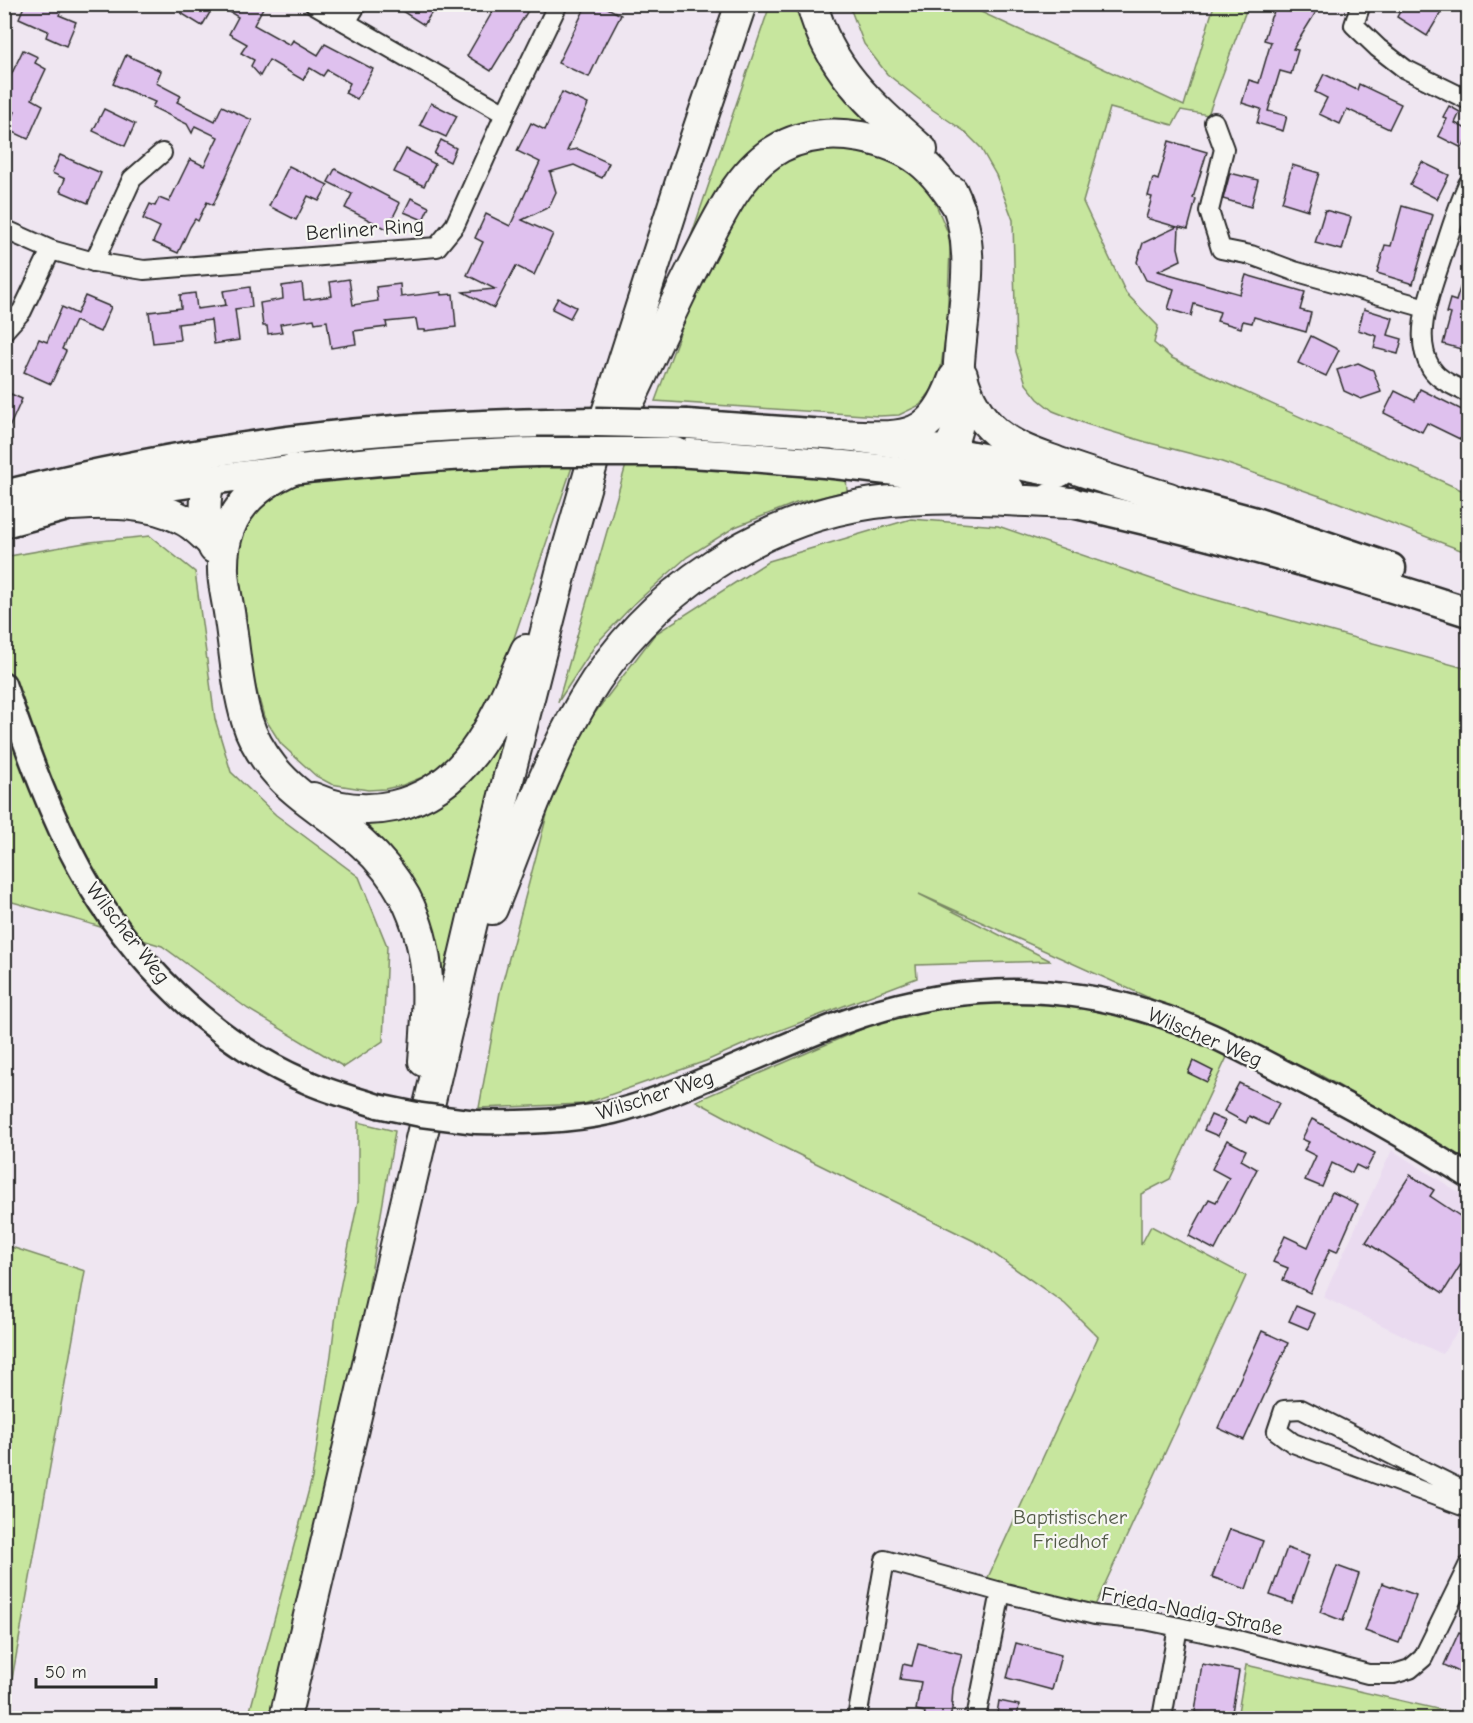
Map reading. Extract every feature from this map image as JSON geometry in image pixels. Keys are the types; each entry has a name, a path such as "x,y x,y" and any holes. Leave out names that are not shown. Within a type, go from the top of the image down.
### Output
{"highway":[{"path":"285,1719 476,905 563,565 609,406 741,4"},
{"path":"303,1719 492,909 552,673 626,408 758,4"},
{"path":"812,4 828,49 848,79 871,104 922,149 936,165 945,178 960,210 968,246 968,274 959,364 957,428 947,451"},
{"path":"626,408 682,290 739,185 759,163 779,148 799,139 837,133 879,140 917,158 932,170 960,210"},
{"path":"839,435 898,437 918,430 930,421 948,396 959,364"},
{"path":"959,364 963,382 978,411 996,433 1012,444 1097,476 1169,498"},
{"path":"220,550 244,502 266,482 293,469"},
{"path":"213,477 222,490 220,550 241,699 247,723 255,741 263,755 287,783 379,859 404,896 422,939 427,963 428,986 416,1159"},
{"path":"492,909 548,771 583,701 613,656 642,624 690,580 735,550 784,527 836,510 890,501 944,498 1072,503"},
{"path":"72,505 122,504 163,511 197,528 220,550"},
{"path":"287,783 322,802 364,810 408,802 429,793 444,783 461,769 491,727 563,565"}],"main road":[{"path":"4,495 184,456 319,437 472,425 687,424 839,435 1016,464 1169,498 1324,544 1468,597"},
{"path":"213,477 226,457 244,447"},
{"path":"907,473 922,471 935,464 947,451"},
{"path":"4,524 72,505 213,477 467,454 675,452 829,464 907,473 1005,489 1216,537 1377,582 1468,612"},
{"path":"184,456 205,465 213,477"}],"street":[{"path":"314,4 505,114"},
{"path":"346,22 357,4"},
{"name":"Berliner Ring","path":"4,229 51,250 94,262 144,270 437,247 455,225 558,4"},
{"path":"1361,4 1354,25 1378,48 1405,69 1468,100"},
{"path":"1214,122 1224,148 1209,211 1221,249 1251,255 1294,271 1426,308"},
{"path":"94,262 132,179 162,153"},
{"path":"1468,184 1458,207 1426,308 1423,345 1431,367 1442,380 1468,393"},
{"path":"4,331 22,310 51,250"},
{"name":"Wilscher Weg","path":"4,684 59,826 80,869 123,934 151,968 195,1011 258,1057 304,1081 378,1106 421,1116 476,1122 553,1121 584,1118 614,1112 674,1093 872,1012 940,996 968,992 1024,990 1080,995 1120,1003 1188,1025 1361,1112 1468,1176"},
{"path":"1468,1492 1301,1409 1284,1410 1277,1431 1293,1443 1468,1508"},
{"name":"Frieda-Nadig-Straße","path":"857,1719 885,1560 1095,1616 1145,1620 1222,1636 1368,1674 1394,1674 1410,1669 1423,1658 1468,1566"},
{"path":"976,1719 1001,1592"},
{"path":"1162,1719 1178,1627"}],"shaded area":[{"path":"1392,1150 1468,1198 1468,1316 1442,1354 1323,1297"}],"green space":[{"path":"770,5 804,5 888,130 833,119 804,123 684,257"},
{"path":"849,5 966,5 1184,106 1214,5 1248,5 1208,115 1181,110 1173,125 1110,108 1083,202 1126,293 1158,326 1154,343 1172,358 1197,370 1468,493 1468,553 1337,502 1219,461 1086,424 1053,411 1038,399 1026,384 1016,352 1013,220 996,175 980,147 964,131 887,74 864,44"},
{"path":"862,146 915,172 934,200 948,233 950,248 947,323 941,367 931,391 920,405 899,415 879,416 655,401 697,287 737,204 786,153"},
{"path":"573,464 492,696 475,727 448,761 425,776 403,785 368,790 331,784 316,776 281,744 264,717 252,673 236,542 238,527 273,487 289,482 371,473"},
{"path":"626,465 730,468 846,478 847,491 796,503 735,527 687,557 633,605 596,644 558,702"},
{"path":"911,519 998,526 1198,595 1468,669 1468,1162 1320,1075 919,894 1051,961 916,965 917,978 749,1042 706,1061 584,1104 479,1108 500,992 552,796 582,730 655,634 769,561"},
{"path":"150,536 195,572 215,719 231,772 276,815 359,877 387,946 383,1041 344,1067 248,1009 162,946 5,900 4,557 90,542"},
{"path":"527,662 433,1047 434,957 347,814 421,807"},
{"name":"Baptistischer Friedhof","path":"1034,999 1099,1009 1148,1022 1227,1057 1170,1179 1141,1194 1141,1245 1151,1226 1246,1276 1093,1610 985,1584 1098,1337 1065,1304 980,1244 759,1135 696,1101 880,1021 929,1008"},
{"path":"358,1122 395,1131 369,1285 366,1332 335,1468 270,1718 248,1718 312,1478 338,1298 358,1201"},
{"path":"4,1245 85,1271 5,1718"},
{"path":"1246,1665 1468,1716 1468,1718 1237,1718"}],"building":[{"path":"25,4 64,4 59,15 76,22 66,46 46,37 48,31 19,18"},
{"path":"186,4 215,4 202,26 181,13"},
{"path":"217,4 265,4 254,25 290,45 293,40 318,55 325,44 373,69 357,99 345,93 350,83 327,70 323,76 310,68 303,80 269,60 260,76 251,66 254,60 241,53 247,44 229,34 238,17"},
{"path":"391,4 437,4 424,25"},
{"path":"497,4 532,4 491,71 467,56"},
{"path":"587,4 600,4 621,15 589,77 558,63"},
{"path":"1279,4 1321,4 1293,49 1298,50 1291,74 1280,71 1268,111 1287,116 1283,131 1257,123 1261,109 1242,103 1249,80 1259,83 1271,42 1264,40 1271,17"},
{"path":"1404,4 1446,4 1427,36 1397,17"},
{"path":"23,50 38,57 35,63 46,69 32,99 43,105 28,139 7,129 15,112 4,108 9,95 4,93 4,90"},
{"path":"126,55 161,71 156,83 181,96 177,102 215,121 222,106 252,120 213,205 207,202 198,221 195,219 190,227 178,253 153,242 160,227 143,219 150,204 155,206 159,198 169,202 190,159 204,166 218,137 195,126 192,133 187,124 152,107 155,102 113,84"},
{"path":"1324,74 1357,90 1359,84 1401,104 1389,129 1347,109 1340,124 1319,114 1327,98 1315,92"},
{"path":"562,92 588,104 567,151 578,149 609,163 602,178 574,165 550,172 556,192 549,207 522,220 553,234 534,275 516,266 494,308 463,292 495,289 467,275 483,242 475,238 486,214 510,226 540,162 517,151 531,123 545,130"},
{"path":"431,103 457,116 446,137 420,125"},
{"path":"1449,106 1460,112 1455,123 1468,130 1468,136 1462,148 1438,136 1447,119 1443,117"},
{"path":"104,109 135,124 125,146 93,131"},
{"path":"441,140 456,148 450,162 434,154"},
{"path":"1169,141 1207,152 1193,198 1196,199 1188,229 1179,227 1178,248 1181,260 1158,271 1240,294 1246,275 1305,292 1300,310 1311,313 1306,332 1254,317 1252,323 1243,321 1241,328 1217,321 1220,312 1194,304 1191,316 1168,309 1174,289 1146,280 1137,262 1143,243 1177,227 1146,218 1152,197 1148,196 1153,178 1158,180"},
{"path":"406,149 435,164 424,186 394,172"},
{"path":"60,155 101,173 88,203 60,191 65,179 52,173"},
{"path":"1422,162 1449,175 1437,199 1410,185"},
{"path":"1292,165 1319,173 1308,210 1282,202"},
{"path":"289,166 328,185 319,201 308,196 296,220 269,206"},
{"path":"335,169 400,203 387,229 345,208 352,194 328,182"},
{"path":"1230,173 1258,180 1251,207 1223,199"},
{"path":"411,198 429,207 423,220 404,212"},
{"path":"1402,206 1433,215 1413,284 1377,273 1385,245 1391,246"},
{"path":"1325,210 1351,217 1342,250 1315,243"},
{"path":"1465,272 1468,272 1468,351 1443,344 1451,314 1446,313 1450,299 1456,301"},
{"path":"349,279 353,305 378,301 376,287 400,284 401,297 441,292 441,295 453,294 456,327 425,331 418,330 416,319 386,322 387,327 354,331 356,344 331,348 327,321 315,323 314,319 280,324 282,332 268,334 267,326 263,326 260,303 283,299 282,286 302,283 304,300 332,296 330,282"},
{"path":"250,287 252,307 235,309 239,340 214,344 211,320 178,324 180,340 153,343 149,312 181,308 180,295 195,293 197,309 226,305 223,291"},
{"path":"85,296 111,307 100,332 75,321 62,349 66,351 51,384 24,372 39,339 47,342 62,307 77,314"},
{"path":"558,298 576,307 570,318 552,309"},
{"path":"1364,309 1393,318 1388,335 1402,339 1398,354 1374,348 1377,336 1358,330"},
{"path":"1311,336 1339,350 1326,376 1298,363"},
{"path":"1358,363 1373,370 1381,392 1361,399 1344,391 1337,370"},
{"path":"1420,389 1468,413 1468,443 1427,423 1422,432 1384,413 1395,391 1415,401"},
{"path":"4,391 22,399 4,439"},
{"path":"1193,1061 1213,1071 1207,1082 1188,1073"},
{"path":"1239,1083 1279,1103 1268,1125 1249,1116 1246,1123 1224,1111"},
{"path":"1211,1115 1225,1121 1218,1136 1204,1130"},
{"path":"1312,1119 1375,1153 1366,1170 1356,1165 1352,1173 1332,1163 1322,1187 1305,1180 1316,1156 1304,1150 1309,1142 1302,1139"},
{"path":"1227,1140 1246,1150 1241,1160 1257,1169 1215,1250 1189,1236 1209,1199 1216,1202 1229,1178 1212,1169"},
{"path":"1410,1175 1434,1190 1430,1196 1460,1216 1468,1204 1468,1253 1443,1293 1366,1242"},
{"path":"1332,1192 1358,1204 1337,1252 1330,1249 1310,1293 1283,1280 1288,1268 1273,1262 1285,1236 1308,1247"},
{"path":"1296,1306 1315,1314 1308,1329 1289,1321"},
{"path":"1262,1331 1288,1343 1244,1440 1218,1428"},
{"path":"1230,1529 1263,1541 1246,1589 1212,1577"},
{"path":"1287,1548 1309,1556 1292,1603 1270,1595"},
{"path":"1337,1566 1359,1574 1343,1621 1320,1612"},
{"path":"1382,1583 1416,1595 1399,1643 1365,1631"},
{"path":"1459,1632 1468,1636 1468,1676 1444,1665"},
{"path":"918,1643 962,1654 953,1688 950,1719 924,1719 925,1712 916,1710 921,1682 900,1679 903,1664 912,1666"},
{"path":"1016,1643 1061,1655 1052,1690 1007,1678"},
{"path":"1202,1664 1239,1671 1231,1718 1195,1712"},
{"path":"999,1701 1019,1705 1017,1718 997,1714"}]}
